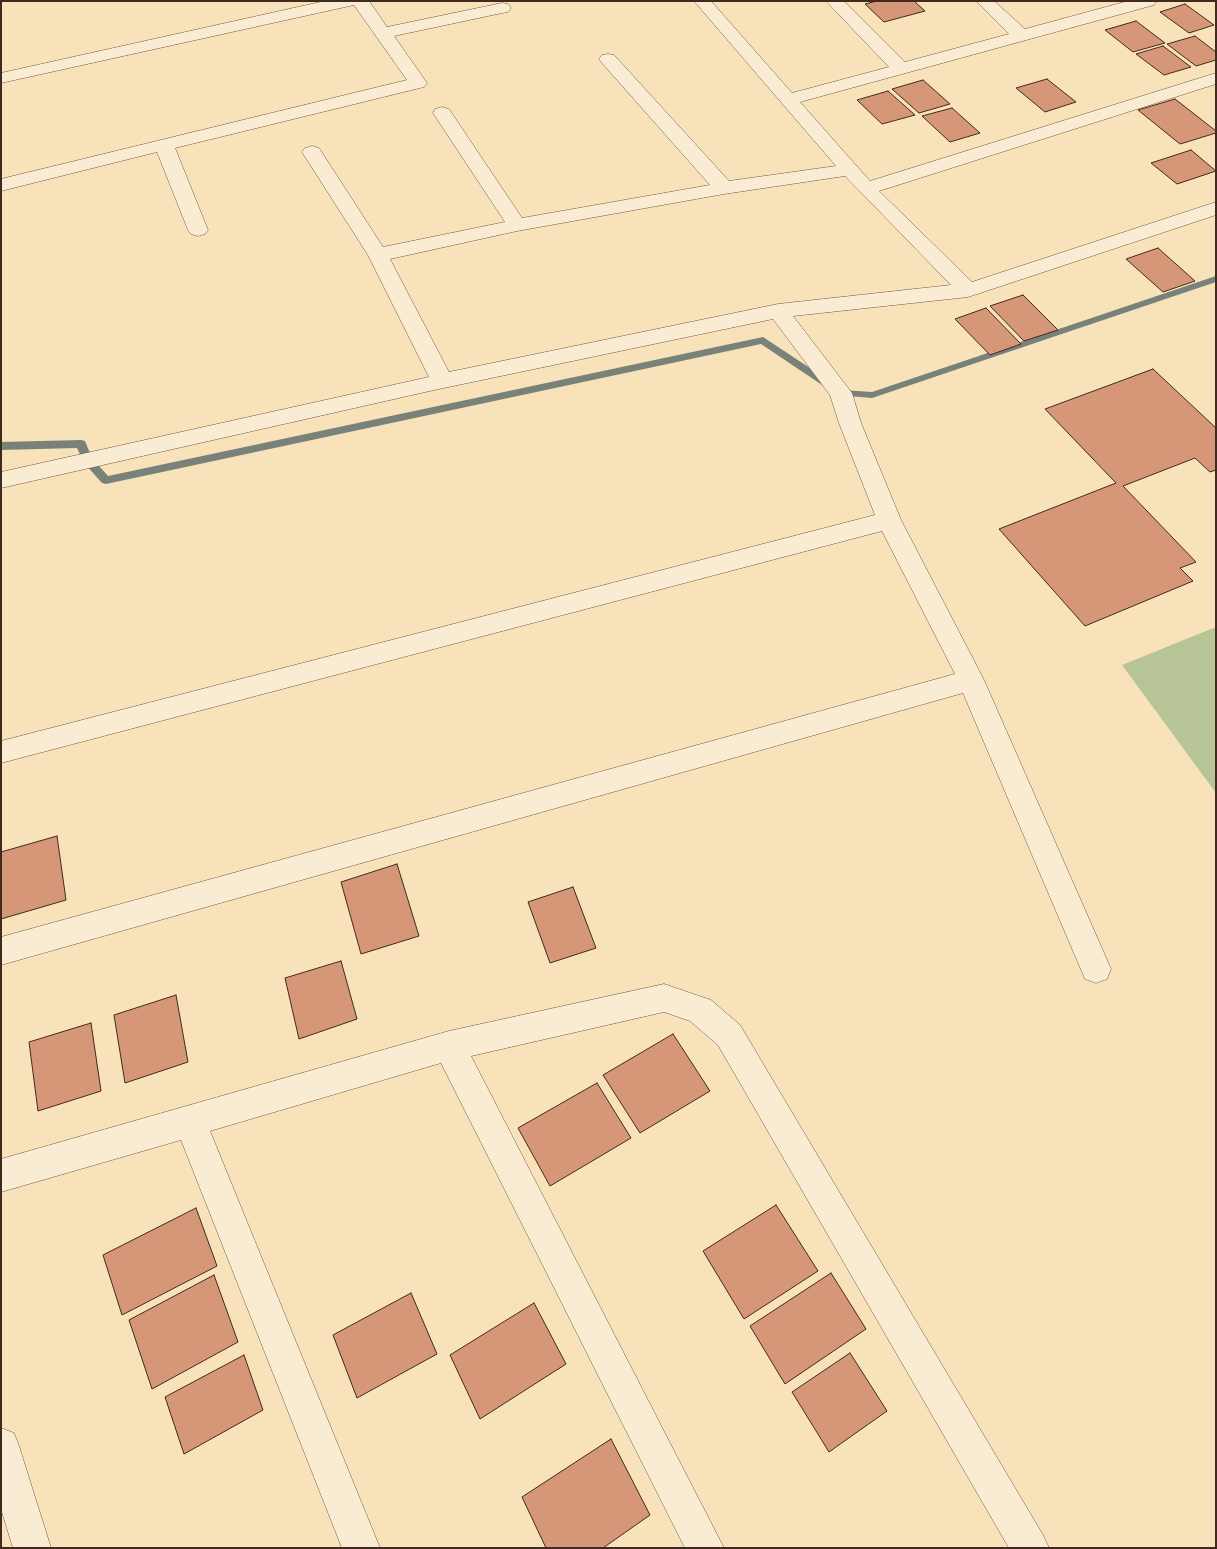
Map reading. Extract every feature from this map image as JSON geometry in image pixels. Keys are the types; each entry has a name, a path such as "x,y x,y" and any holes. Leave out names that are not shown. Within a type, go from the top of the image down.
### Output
{"street":[{"path":"1,78 349,1"},
{"path":"1,185 418,83 360,1"},
{"path":"702,1 866,189 968,290"},
{"path":"834,1 902,70"},
{"path":"984,1 1022,36"},
{"path":"788,100 1148,1"},
{"path":"384,34 502,8"},
{"path":"608,59 724,188"},
{"path":"866,189 1216,78"},
{"path":"442,113 517,225"},
{"path":"164,145 198,230"},
{"path":"312,152 378,255 442,381"},
{"path":"378,255 517,225 724,188 849,170"},
{"path":"1,480 442,381 778,311 968,290 1216,208"},
{"path":"778,311 841,393 850,423 889,520 971,680 1096,969"},
{"path":"1,752 889,520"},
{"path":"1,952 971,680"},
{"path":"1,1176 449,1046 664,998 700,1010 729,1034 1030,1548"},
{"path":"449,1046 705,1548"},
{"path":"190,1122 361,1548"},
{"path":"1,1446 32,1548"}],"green space":[{"path":"1216,627 1216,793 1122,665"}],"building":[{"path":"877,1 914,1 925,11 884,22 865,4"},
{"path":"1185,4 1214,25 1189,33 1160,12"},
{"path":"1136,21 1165,43 1133,52 1105,30"},
{"path":"1195,36 1216,52 1216,60 1196,66 1167,44"},
{"path":"1163,46 1191,67 1164,75 1136,54"},
{"path":"1047,79 1076,102 1045,112 1016,88"},
{"path":"923,80 950,104 919,113 892,89"},
{"path":"888,91 915,115 882,124 857,100"},
{"path":"1175,99 1216,131 1216,133 1180,144 1138,110"},
{"path":"952,108 980,133 950,142 922,116"},
{"path":"1191,150 1216,171 1177,184 1151,163"},
{"path":"1158,248 1195,281 1163,292 1126,259"},
{"path":"1023,295 1058,330 1024,341 990,306"},
{"path":"986,308 1021,344 990,355 955,319"},
{"path":"1153,369 1216,428 1216,470 1210,472 1195,458 1123,486 1196,562 1180,568 1193,581 1085,626 999,529 1116,483 1045,409"},
{"path":"57,836 66,900 1,919 1,852"},
{"path":"397,864 419,936 361,954 341,882"},
{"path":"573,887 596,948 550,963 528,902"},
{"path":"341,961 357,1019 299,1039 285,978"},
{"path":"176,995 188,1062 125,1083 114,1015"},
{"path":"91,1023 101,1091 38,1111 29,1042"},
{"path":"673,1034 710,1091 640,1133 603,1075"},
{"path":"597,1083 631,1138 550,1186 518,1128"},
{"path":"776,1205 818,1271 744,1319 703,1251"},
{"path":"196,1208 217,1266 122,1315 103,1255"},
{"path":"831,1273 866,1329 785,1384 750,1326"},
{"path":"214,1275 238,1342 152,1389 129,1320"},
{"path":"411,1293 437,1354 357,1398 333,1335"},
{"path":"534,1303 566,1364 480,1419 450,1355"},
{"path":"850,1353 887,1411 829,1452 792,1392"},
{"path":"244,1355 263,1410 184,1454 165,1397"},
{"path":"611,1439 650,1515 603,1548 546,1548 522,1497"}],"waterway":[{"path":"1,446 81,444 88,460 106,480 763,340 841,393 872,395 1216,279"}]}
